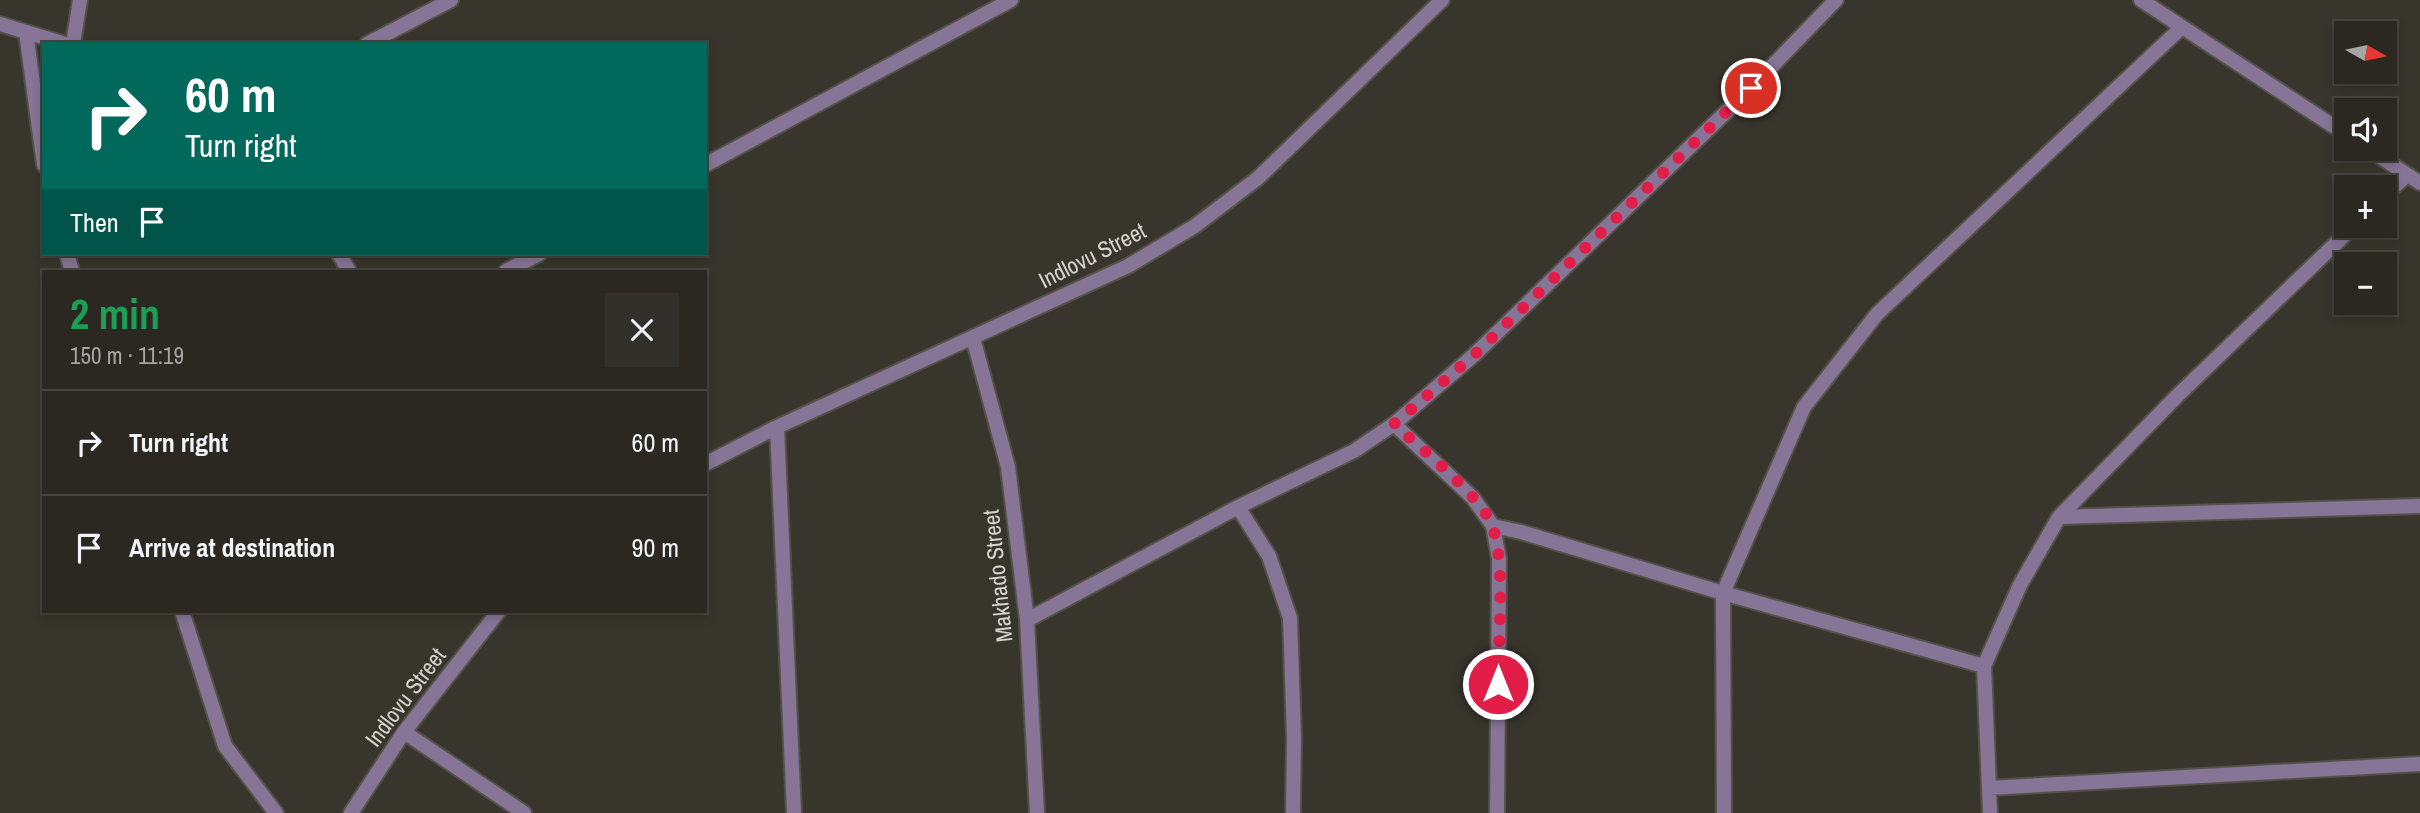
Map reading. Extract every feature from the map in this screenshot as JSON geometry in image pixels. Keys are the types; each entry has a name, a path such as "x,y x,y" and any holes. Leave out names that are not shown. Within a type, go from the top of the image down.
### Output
{"street":[{"path":"73,42 79,0"},
{"path":"372,42 451,0"},
{"path":"707,164 1011,0"},
{"name":"Indlovu Street","path":"707,463 1128,266 1195,226 1258,178 1442,0"},
{"path":"1027,620 1238,507 1354,451 1394,424 1474,355 1751,88 1836,0"},
{"path":"2141,0 2334,127"},
{"path":"0,23 58,42"},
{"path":"1724,813 1723,593 1804,407 1877,314 2182,28"},
{"path":"26,32 42,150"},
{"path":"2386,161 2420,183"},
{"path":"2397,184 2407,175"},
{"path":"1990,813 1983,666 2020,585 2059,517 2176,397 2342,238"},
{"path":"508,270 535,256"},
{"name":"Makhado Street","path":"973,338 1007,467 1027,620 1037,813"},
{"path":"1394,424 1473,498 1493,526 1499,559 1497,813"},
{"path":"777,428 794,813"},
{"path":"2059,517 2420,506"},
{"path":"1238,507 1269,556 1290,618 1294,738 1293,813"},
{"path":"1493,526 1534,535 1723,593 1983,666"},
{"path":"182,613 225,746 276,813"},
{"name":"Indlovu Street","path":"351,813 404,732 497,613"},
{"path":"404,732 524,813"},
{"path":"1989,788 2420,764"}],"route":[{"path":"1498,684 1499,559 1493,526 1473,498 1394,424 1474,355 1751,88"}]}
